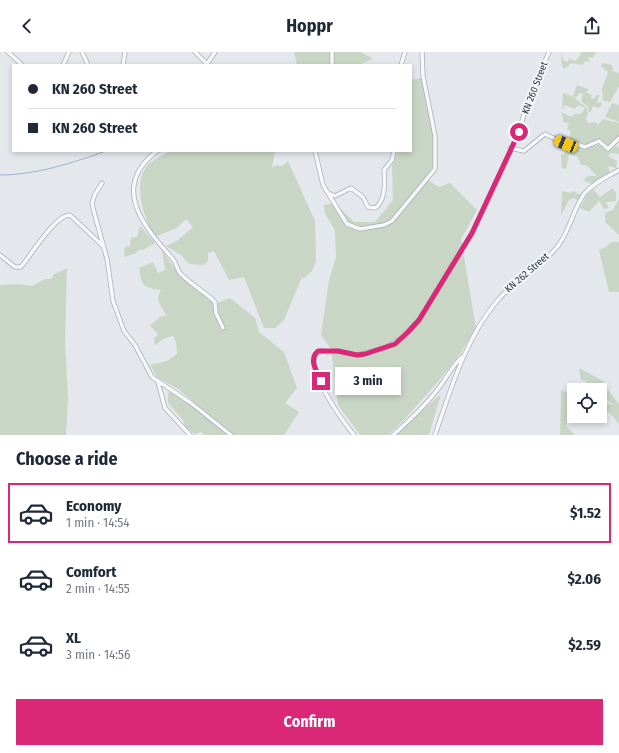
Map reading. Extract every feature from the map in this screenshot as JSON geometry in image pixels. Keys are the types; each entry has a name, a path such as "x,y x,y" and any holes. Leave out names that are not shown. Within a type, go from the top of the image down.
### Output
{"street":[{"path":"8,52 21,64"},
{"path":"63,64 69,52"},
{"path":"82,52 88,64"},
{"path":"123,64 125,52"},
{"path":"194,52 208,64 215,52"},
{"path":"332,52 332,64"},
{"path":"401,64 405,52"},
{"path":"315,152 323,184 347,224 360,229 384,225 392,221 435,169 435,136 423,76 422,52"},
{"name":"KN 260 Street","path":"354,435 323,391 314,366 315,354 321,351 338,351 349,354 365,354 395,344 419,320 472,233 510,148 519,132 526,107 549,52"},
{"path":"510,148 524,151 545,134 566,144 571,142 585,147 600,141 608,149 619,138"},
{"path":"156,152 142,163 133,186 135,202 141,220 174,261 180,274 215,302 216,313 223,328"},
{"path":"330,194 335,196 351,188 363,197 368,207 375,208 379,206 384,189 384,170 392,160 394,152"},
{"name":"KN 262 Street","path":"435,435 463,356 497,300 517,280 558,246 570,226 584,195 598,182 619,170"},
{"path":"102,184 95,194 92,203 109,270 113,301 124,331 135,345 147,370 158,382 191,403 231,435"},
{"path":"0,255 15,267 22,267 52,227 67,215 70,215 103,247"},
{"path":"393,435 429,399 441,385 453,366 463,356"},
{"path":"158,382 166,408 190,435"}],"green space":[{"path":"294,52 361,52 373,59 360,64 297,64"},
{"path":"581,52 596,52 593,58 590,57 588,59 590,62 585,61 583,65 572,63 564,69 561,62 562,53 563,60 568,62 569,58 575,61 580,56"},
{"path":"602,63 612,65 613,71 619,73 619,86 610,102 603,101 602,89 608,72 601,66"},
{"path":"421,78 433,133 433,167 425,178 439,187 450,183 477,210 461,239 476,328 460,354 436,384 403,421 388,435 360,435 338,405 331,349 321,335 329,280 336,257 335,230 325,214 324,205 335,203 354,222 375,222 393,200 392,165 398,152 412,152 412,80"},
{"path":"577,85 588,89 587,93 592,95 591,98 594,99 596,95 599,95 597,103 602,102 601,106 598,108 593,106 591,112 589,112 588,107 581,101 583,94 579,93 576,98 573,96"},
{"path":"563,93 572,96 587,108 588,113 586,120 588,123 596,122 598,125 603,119 619,123 619,136 607,148 600,139 585,146 569,140 571,131 567,129 569,123 563,122 562,112 571,117 575,114 581,114 585,108 578,105 575,109 565,105 562,110"},
{"path":"612,103 619,105 619,122 605,117"},
{"path":"570,144 584,149 600,144 608,151 615,145 619,148 619,154 611,153 608,156 617,161 616,168 608,166 610,173 591,184 583,180 588,176 597,176 586,165 581,165 578,157 569,154 566,169 562,168 561,154 564,154 567,146"},
{"path":"168,152 275,152 272,168 277,165 282,166 288,161 315,221 316,261 312,271 303,279 302,277 284,320 275,328 264,328 244,277 229,280 214,251 208,253 208,261 204,265 189,264 181,255 166,246 178,240 193,227 186,219 177,228 154,237 144,212 140,192 140,183 147,166"},
{"path":"613,188 616,193 616,201 606,202 609,208 604,209 599,201 589,212 580,208 587,195 593,189 600,197"},
{"path":"562,191 570,193 573,191 578,194 583,194 580,201 573,198 569,200 561,216"},
{"path":"619,199 619,235 605,222 605,213 613,210"},
{"path":"140,226 155,243 143,250 139,250 136,253 125,257 124,249 127,246 130,247 131,238 137,237"},
{"path":"611,242 619,242 619,292 609,292 599,250 606,247"},
{"path":"162,250 179,275 214,303 212,305 230,298 255,318 259,332 284,352 297,388 285,403 299,412 284,435 235,435 178,389 157,377 150,365 167,361 177,354 176,342 173,336 165,338 155,345 154,338 158,335 150,325 162,316 166,316 158,301 161,290 144,285 139,268 153,262 158,273 165,270"},
{"path":"67,268 65,341 68,399 66,435 0,435 0,285 20,284 32,286 45,279 52,279 53,275"},
{"path":"579,368 605,382 586,383 586,381 581,380"},
{"path":"171,390 229,435 204,435 201,432 195,434 185,427 183,420 168,403 168,394"},
{"path":"561,390 567,392 566,426 575,435 560,435"},
{"path":"607,391 609,391 619,404 619,424 609,412 607,414 607,404 613,405 607,400"},
{"path":"441,394 429,435 394,435"}],"waterway":[{"path":"0,175 40,171 103,152"}],"route":[{"path":"321,381 314,366 315,354 318,351 338,351 357,355 385,348 395,344 419,320 446,275 457,260 472,233 519,132"}]}
